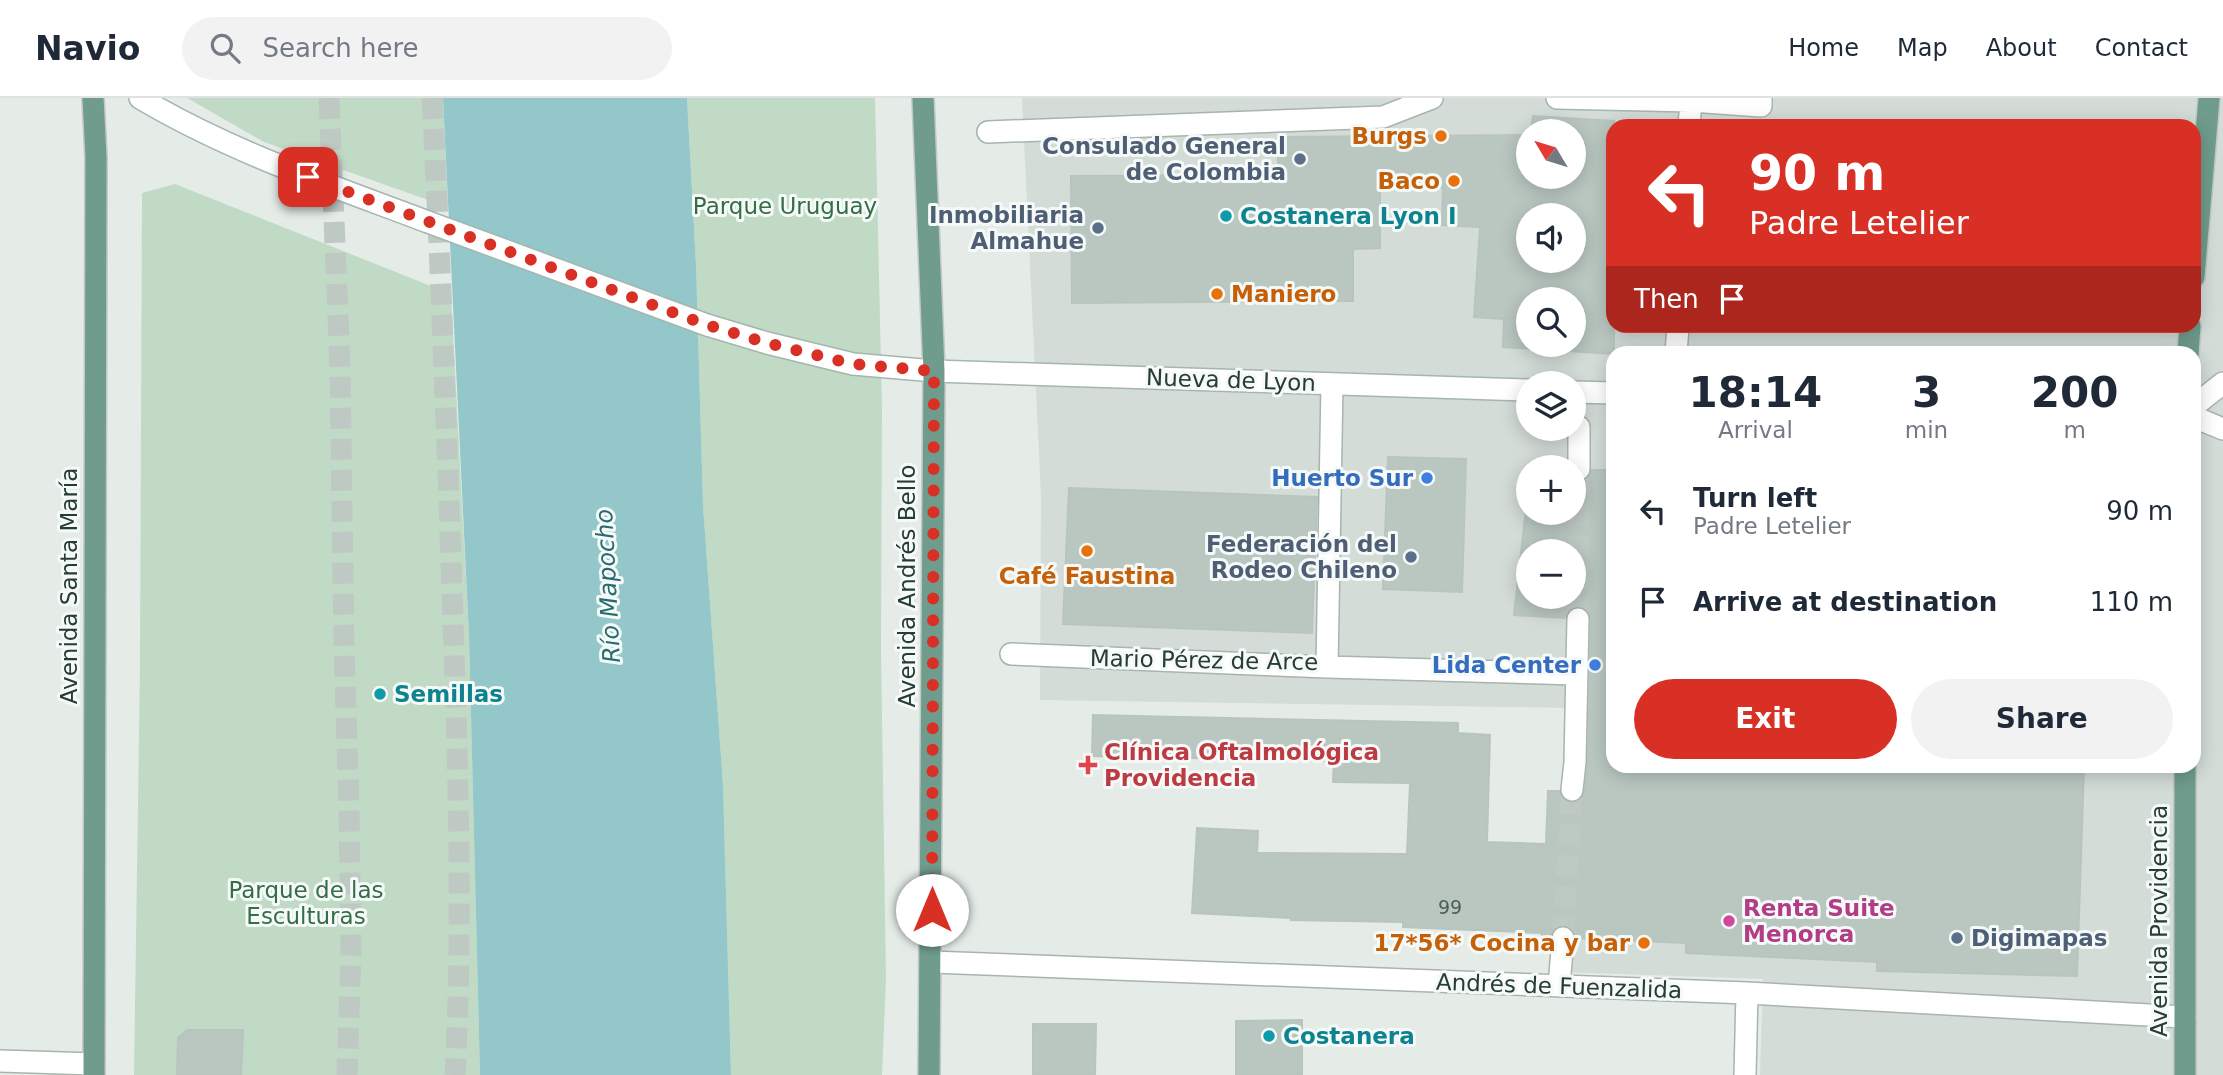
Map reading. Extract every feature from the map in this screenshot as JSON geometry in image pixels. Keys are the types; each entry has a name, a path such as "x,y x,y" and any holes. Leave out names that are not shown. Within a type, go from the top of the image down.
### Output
{"main road":[{"name":"Avenida Santa María","path":"93,98 96,157 94,1070"},
{"name":"Avenida Andrés Bello","path":"923,98 934,371 932,962 929,1075"},
{"path":"2201,193 2209,98"},
{"name":"Avenida Providencia","path":"2185,773 2185,1075"}],"street":[{"name":"Nueva de Lyon","path":"141,98 217,139 268,162 428,222 707,325 853,364 934,371 1516,390"},
{"path":"988,132 1383,117 1432,98"},
{"path":"1557,98 1690,101 1760,106 1762,98"},
{"path":"1689,119 1690,101"},
{"path":"2201,400 2223,383"},
{"name":"Mario Pérez de Arce","path":"1012,654 1327,667 1332,384"},
{"path":"1586,392 1606,393"},
{"path":"2201,420 2223,429"},
{"path":"1572,790 1575,762 1577,619"},
{"path":"1327,667 1576,674"},
{"path":"1559,986 1563,938"},
{"name":"Andrés de Fuenzalida","path":"932,962 1747,993 2185,1017"},
{"path":"1745,1065 1747,993"},
{"path":"0,1061 94,1070"}],"shaded area":[{"path":"1022,98 2223,98 2223,1075 1760,1075 1763,979 1561,972 1575,762 1575,708 1040,700 1041,496"}],"green space":[{"path":"187,98 443,98 448,207 264,142"},
{"name":"Parque Uruguay","path":"687,98 875,98 882,409 881,650 886,978 882,1075 731,1075 723,785 703,505 696,264"},
{"name":"Parque de las Esculturas","path":"175,184 451,294 469,636 480,1075 134,1075 140,666 142,193"}],"water":[{"name":"Río Mapocho","path":"443,98 687,98 696,264 703,505 723,785 731,1075 480,1075 469,636"}],"building":[{"name":"Costanera Lyon I","path":"1533,116 1582,119 1533,119"},
{"name":"Costanera Lyon I","path":"1586,119 1606,121 1606,333 1614,333 1614,346 1606,346 1606,353 1586,352 1586,287 1516,287 1516,348 1503,347 1504,319 1474,317 1480,227 1442,225 1443,187 1380,184 1380,248 1353,249 1353,301 1072,303 1071,176 1278,175 1278,137 1516,135 1516,189 1586,189"},
{"path":"1388,457 1466,459 1462,592 1383,589"},
{"path":"1592,470 1606,470 1606,773 2084,773 2077,976 1877,971 1877,962 1686,953 1686,943 1576,938 1571,928 1563,925 1553,930 1550,937 1542,937 1542,933 1403,927 1403,922 1291,920 1192,913 1197,828 1258,831 1257,853 1407,854 1410,783 1333,782 1334,761 1092,756 1093,715 1458,723 1458,733 1490,735 1487,842 1546,844 1548,791 1559,791 1564,800 1571,803 1582,798 1585,791 1591,619 1589,612 1584,609 1586,539 1523,539 1524,525 1586,525 1586,480"},
{"path":"1069,488 1317,497 1312,633 1063,624"},
{"path":"1516,597 1516,609 1570,609 1565,618 1514,615"},
{"path":"1302,1020 1302,1075 1236,1075 1236,1021"},
{"path":"1033,1024 1096,1024 1095,1075 1033,1075"},
{"path":"187,1030 243,1030 241,1075 177,1075 178,1038"}],"tunnel":[{"path":"329,98 340,366 349,807 351,954 347,1075"},
{"path":"432,98 458,791 459,962 455,1075"},
{"path":"1578,619 1579,525"},
{"path":"1563,938 1572,790"}],"place":[{"name":"Burgs","path":"1441,136"},
{"name":"Consulado General de Colombia","path":"1300,159"},
{"name":"Baco","path":"1454,181"},
{"name":"Costanera Lyon I","path":"1226,216"},
{"name":"Inmobiliaria Almahue","path":"1098,228"},
{"name":"Maniero","path":"1217,294"},
{"name":"Huerto Sur","path":"1427,478"},
{"name":"Café Faustina","path":"1087,551"},
{"name":"Federación del Rodeo Chileno","path":"1411,557"},
{"name":"Lida Center","path":"1595,665"},
{"name":"Semillas","path":"380,694"},
{"name":"Clínica Oftalmológica Providencia","path":"1088,765"},
{"name":"Renta Suite Menorca","path":"1729,921"},
{"name":"Digimapas","path":"1957,938"},
{"name":"17*56* Cocina y bar","path":"1644,943"},
{"name":"Costanera","path":"1269,1036"}],"route":[{"path":"308,177 707,325 853,364 934,371 932,910"}]}
